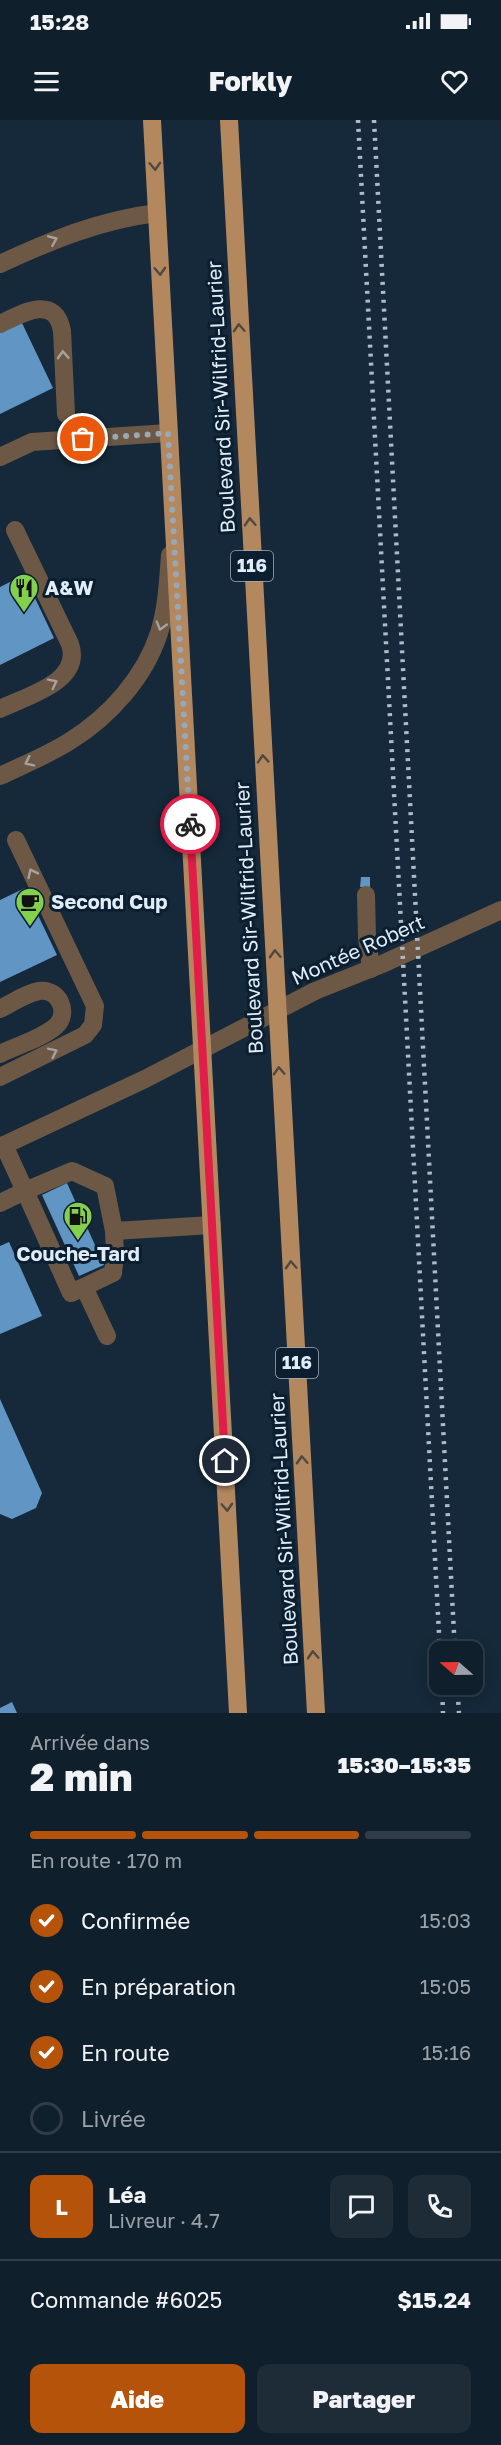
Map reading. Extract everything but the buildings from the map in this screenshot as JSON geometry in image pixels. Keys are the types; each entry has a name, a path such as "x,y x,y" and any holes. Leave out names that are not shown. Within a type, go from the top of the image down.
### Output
{"main road":[{"path":"153,120 238,1713"},
{"name":"Boulevard Sir-Wilfrid-Laurier","path":"229,120 316,1713"}],"street":[{"path":"0,264 76,231 127,216 157,213"},
{"path":"0,324 33,309 45,309 58,320 62,331 66,414"},
{"path":"0,457 32,442 168,433"},
{"path":"0,776 56,749 84,731 113,706 136,677 154,648 164,616 173,527"},
{"path":"0,709 62,678 70,668 73,656 70,644 15,530"},
{"path":"0,1077 85,1035 93,1025 96,1012 83,979 16,840"},
{"path":"366,895 367,937 371,969"},
{"name":"Montée Robert","path":"2,1146 203,1050 315,991 371,969 501,910"},
{"path":"0,1009 34,993 44,991 58,998 62,1008 61,1018 55,1027 0,1054"},
{"path":"0,1203 26,1191 72,1171 105,1186 114,1231 116,1255 113,1273 70,1293 26,1191 2,1146"},
{"path":"114,1231 212,1225"},
{"path":"84,1287 107,1336"}],"railway":[{"path":"358,120 439,1641"},
{"path":"374,120 454,1641"},
{"path":"442,1695 443,1713"},
{"path":"458,1695 459,1713"}],"way so far":[{"path":"83,439 168,433 190,824"}],"place":[{"name":"A&W","path":"24,614"},
{"name":"Second Cup","path":"30,928"},
{"name":"Couche-Tard","path":"78,1242"}],"route":[{"path":"190,824 225,1461"}]}
